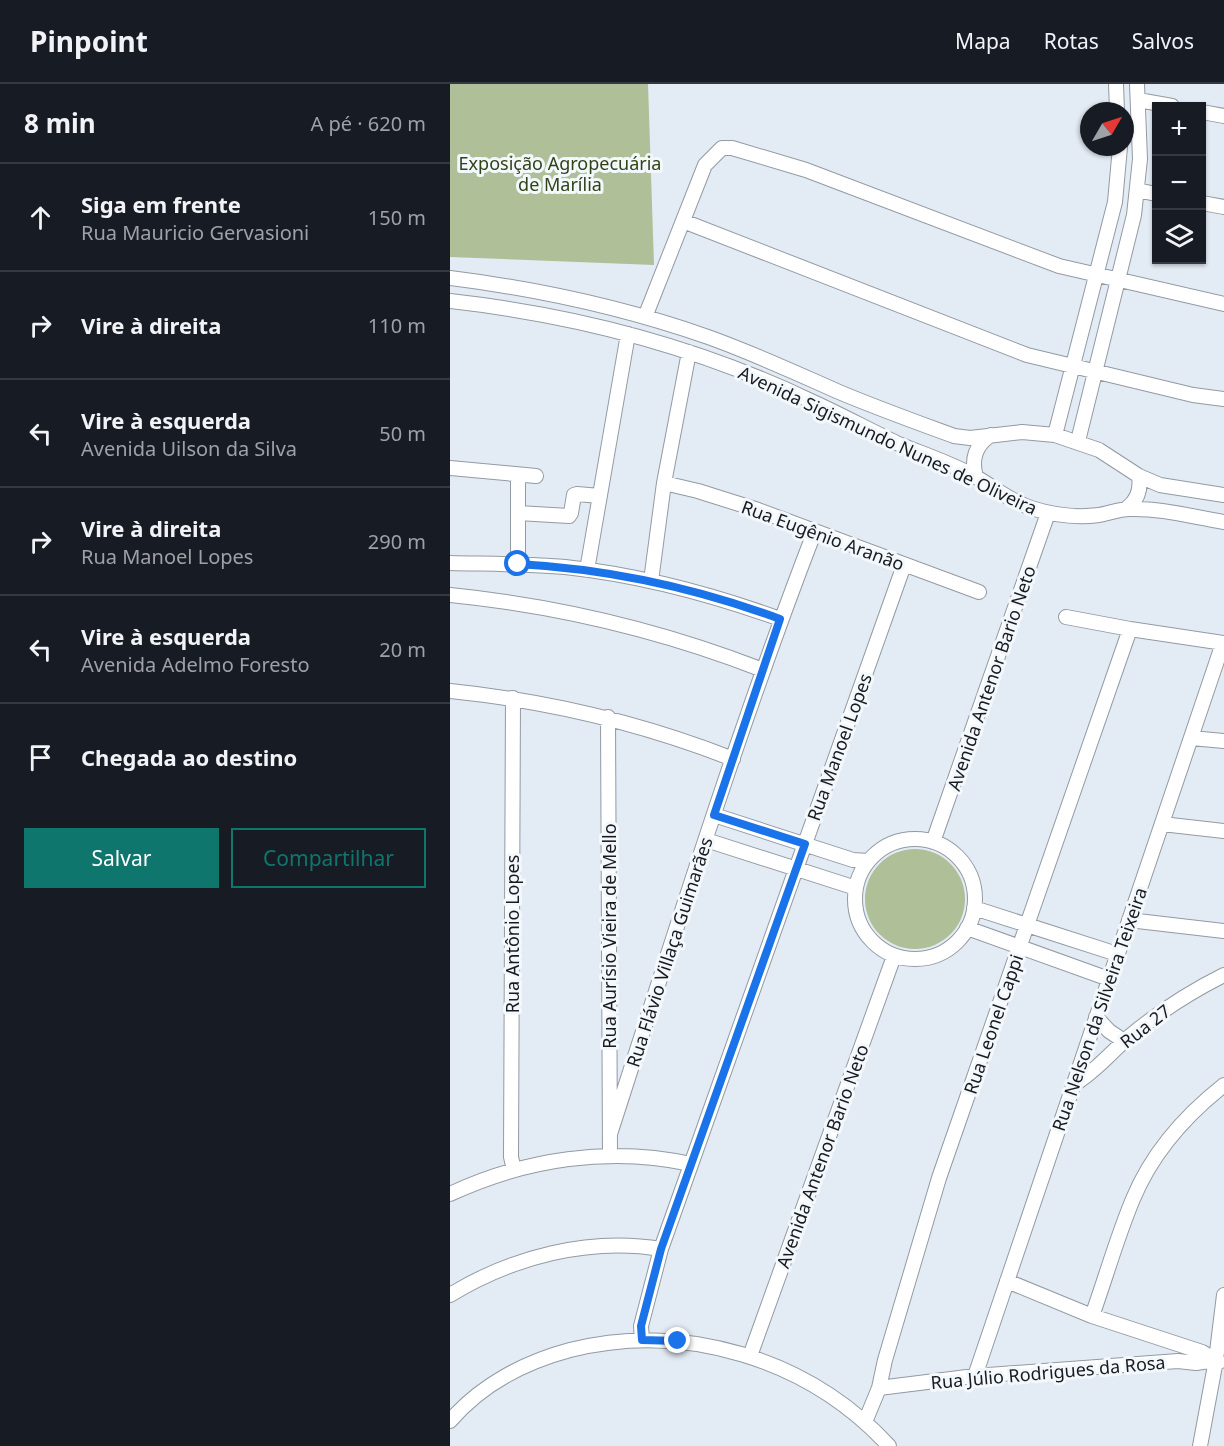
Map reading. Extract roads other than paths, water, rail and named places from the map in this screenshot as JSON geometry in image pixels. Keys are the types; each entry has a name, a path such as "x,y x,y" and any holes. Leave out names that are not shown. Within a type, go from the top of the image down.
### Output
{"street":[{"path":"1116,84 1117,102"},
{"path":"1078,441 1134,215 1140,159 1137,84"},
{"path":"1138,100 1152,102"},
{"path":"1206,113 1224,116"},
{"path":"645,317 705,165 722,148 732,148 806,170 1059,266 1224,304"},
{"path":"1055,435 1115,202 1119,156"},
{"path":"1137,190 1152,193"},
{"path":"1206,204 1224,207"},
{"path":"683,221 1027,355 1193,395 1224,399"},
{"name":"Avenida Sigismundo Nunes de Oliveira","path":"450,278 524,289 645,317 752,353 839,392 954,436 970,438 1023,432 1055,435 1078,441 1113,458 1139,476 1160,485 1224,495"},
{"name":"Avenida Sigismundo Nunes de Oliveira","path":"450,301 548,315 628,334 689,352 768,382 976,477 1017,503 1048,513 1096,515 1127,508 1224,522"},
{"path":"587,570 628,334"},
{"path":"651,581 664,483 689,352"},
{"path":"976,477 973,465 975,452 991,435"},
{"path":"450,468 536,476"},
{"path":"518,475 518,557"},
{"path":"1127,508 1138,495 1139,476"},
{"name":"Rua Eugênio Aranão","path":"664,483 738,504 979,592"},
{"path":"571,513 574,495 600,496"},
{"path":"518,513 564,517 571,513 596,517"},
{"name":"Avenida Antenor Bario Neto","path":"933,842 1048,513"},
{"name":"Rua Flávio Villaça Guimarães","path":"610,1134 780,619 814,533"},
{"path":"450,563 534,565 587,570 651,581 721,598 780,619"},
{"name":"Rua Manoel Lopes","path":"642,1340 641,1326 661,1249 904,565"},
{"path":"450,595 532,605 612,621 689,643 763,670"},
{"path":"1066,617 1223,643"},
{"name":"Rua Leonel Cappi","path":"865,1422 879,1388 885,1360 939,1178 1130,629"},
{"name":"Rua Nelson da Silveira Teixeira","path":"975,1376 1223,643"},
{"path":"450,691 513,698 608,717 671,736 733,759"},
{"name":"Rua Antônio Lopes","path":"513,698 511,1157 514,1170"},
{"name":"Rua Aurísio Vieira de Mello","path":"608,717 610,1155"},
{"path":"1191,738 1224,741"},
{"path":"714,815 853,860 868,861"},
{"path":"1162,824 1224,831"},
{"path":"706,840 856,888"},
{"path":"902,841 933,842 951,852 965,867 973,887 974,908 967,928 954,945 936,956 915,959 894,956 875,944 862,928 855,908 856,888 868,861 884,848 902,841"},
{"path":"974,908 1117,954"},
{"path":"1129,921 1224,931"},
{"path":"967,928 1109,978"},
{"name":"Avenida Antenor Bario Neto","path":"750,1356 894,956"},
{"name":"Rua 27","path":"1073,1085 1090,1075 1124,1041 1163,1010 1224,975"},
{"path":"1096,1017 1109,1031 1124,1041"},
{"path":"1092,1316 1133,1198 1143,1178 1180,1125 1224,1085"},
{"path":"450,1194 478,1181 550,1162 610,1155 661,1157 691,1164"},
{"path":"450,1295 489,1273 549,1254 619,1245 661,1249"},
{"path":"1007,1281 1092,1316 1202,1352 1220,1362"},
{"path":"1200,1446 1220,1362 1224,1295"},
{"path":"450,1420 499,1380 535,1361 582,1347 606,1343 642,1340 678,1341 703,1344 750,1356 791,1372 848,1407 889,1446"},
{"name":"Rua Júlio Rodrigues da Rosa","path":"879,1388 975,1376 1178,1361 1196,1364 1220,1362"}],"park label":[{"name":"Exposição Agropecuária de Marília","path":"560,173"}]}
